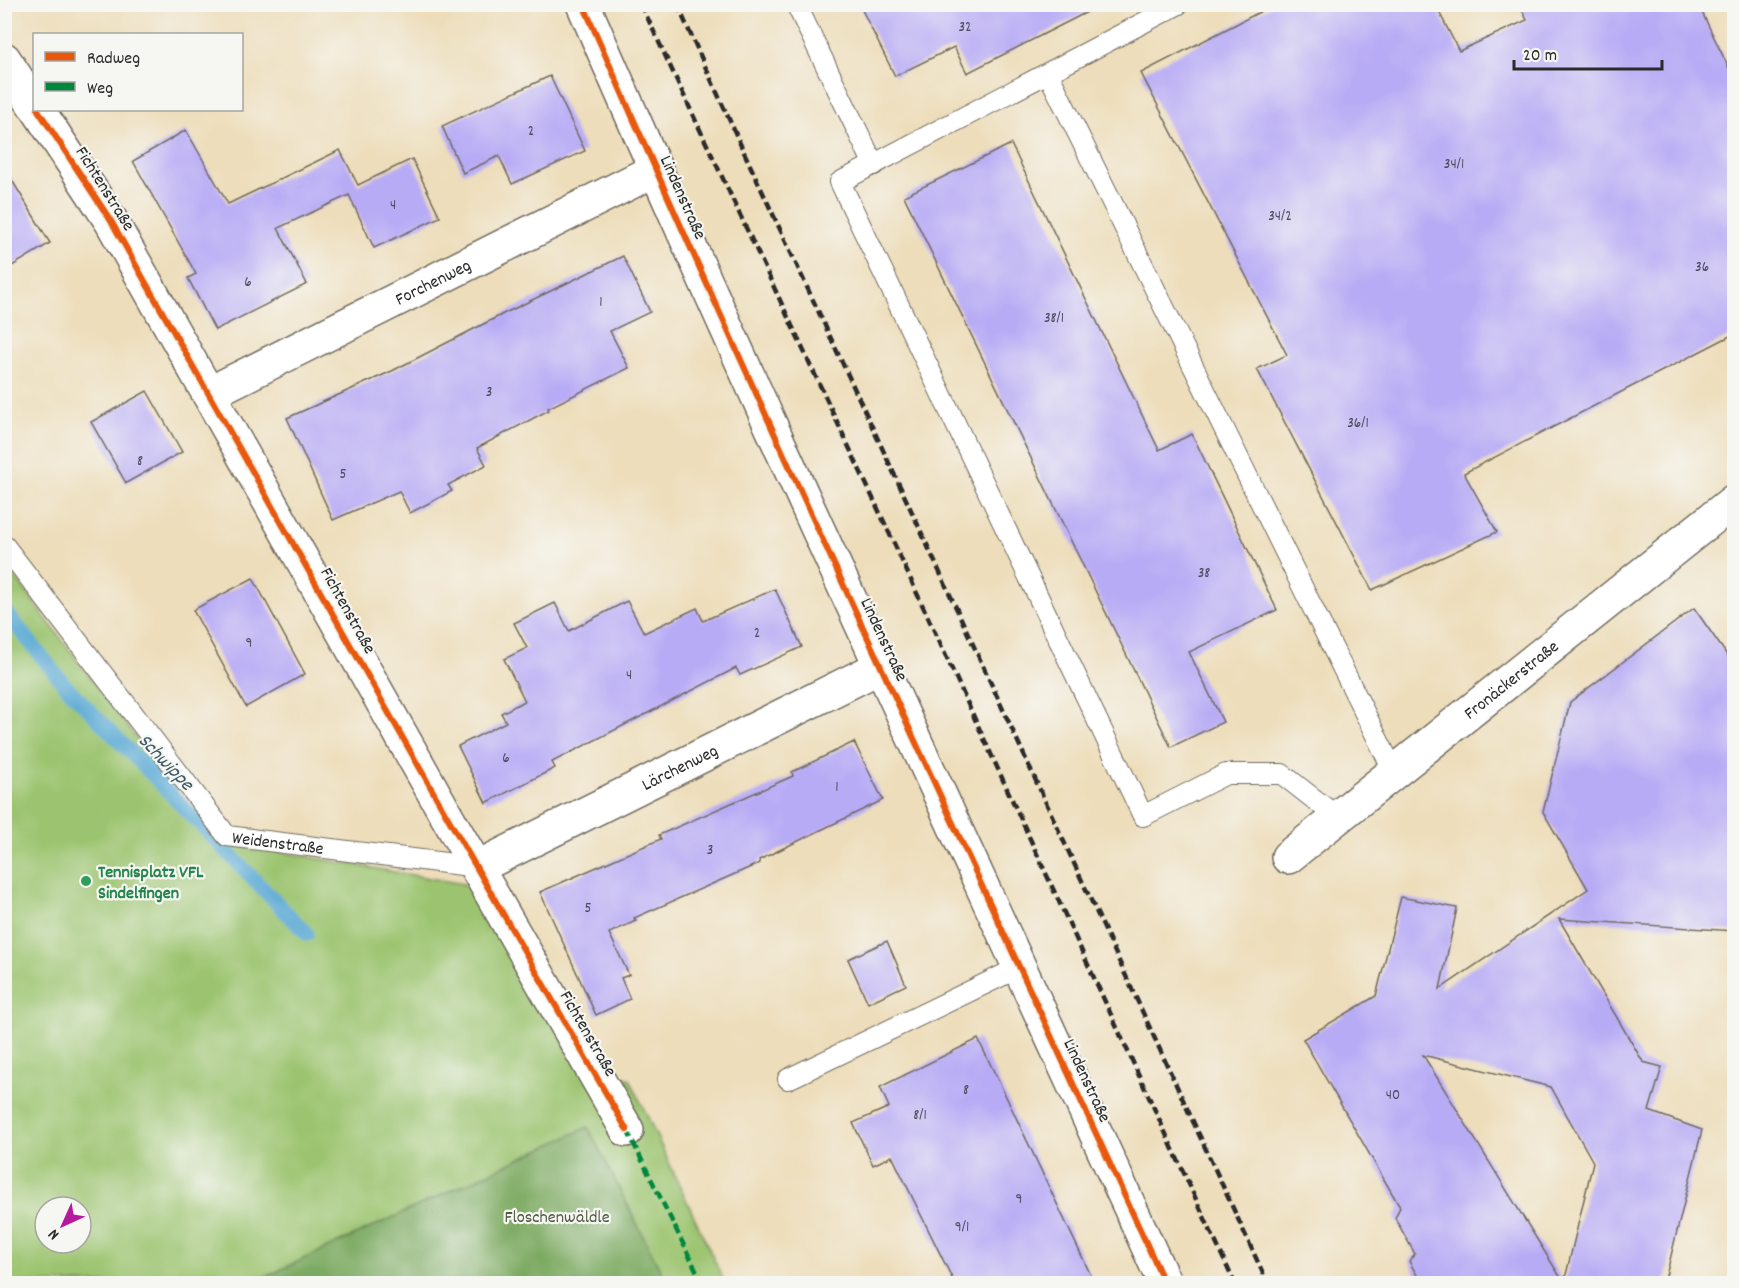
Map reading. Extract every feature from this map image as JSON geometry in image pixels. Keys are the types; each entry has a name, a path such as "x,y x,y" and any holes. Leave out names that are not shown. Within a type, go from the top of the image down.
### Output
{"street":[{"name":"Lindenstraße","path":"583,4 655,170 880,667 1165,1284"},
{"path":"4,59 33,103"},
{"name":"Fichtenstraße","path":"39,111 111,221 627,1130"},
{"name":"Forchenweg","path":"210,393 655,170"},
{"name":"Fronäckerstraße","path":"1288,857 1734,501"},
{"name":"Lärchenweg","path":"478,867 880,667"}],"lane":[{"path":"796,4 874,165"},
{"path":"1179,4 840,182 1143,816 1226,774 1282,774 1337,817"},
{"path":"1048,73 1394,772"},
{"name":"Weidenstraße","path":"4,545 227,836 478,867"},
{"path":"788,1079 1020,967"}],"green space":[{"path":"4,563 213,840 469,885 598,1067 630,1079 725,1283 667,1283 588,1127 252,1283 5,1283"},
{"name":"Floschenwäldle","path":"588,1127 667,1283 252,1283"}],"building":[{"path":"859,4 1103,4 967,73 954,47 895,76"},
{"path":"1275,4 1435,4 1459,51 1527,20 1519,4 1698,4 1734,79 1734,334 1464,473 1497,532 1372,590 1257,369 1287,355 1141,73"},
{"path":"550,76 585,151 512,184 499,156 463,173 442,126"},
{"path":"186,130 228,204 340,150 358,185 412,159 440,217 374,248 349,195 278,228 307,284 215,330 188,278 196,274 133,161"},
{"path":"1011,144 1159,450 1192,434 1277,610 1189,652 1223,722 1171,747 904,196"},
{"path":"4,167 50,243 4,271"},
{"path":"623,256 650,312 610,331 629,368 548,408 549,410 477,448 486,465 448,485 452,491 410,513 399,491 333,520 287,418 392,371"},
{"path":"147,391 182,452 126,483 91,422"},
{"path":"253,578 305,674 246,707 193,610"},
{"path":"775,589 802,647 740,675 736,668 552,762 555,768 486,803 458,746 506,722 501,713 525,701 504,659 527,648 514,623 555,603 569,631 627,601 644,633 697,608 703,621"},
{"path":"1694,608 1734,665 1734,931 1559,919 1643,1062 1662,1067 1649,1111 1702,1130 1664,1284 1422,1284 1409,1261 1415,1254 1395,1218 1400,1207 1303,1039 1376,996 1401,897 1457,908 1440,989 1588,889 1543,812 1570,702","holes":["1423,1055 1551,1087 1593,1162 1564,1283"]},
{"path":"854,742 883,800 759,860 760,863 634,918 636,921 609,933 629,975 621,978 630,999 596,1015 540,892 661,839 659,835 793,776 792,772"},
{"path":"887,941 906,985 868,1003 848,959"},
{"path":"978,1039 1095,1284 955,1284 892,1156 873,1165 853,1123 889,1107 880,1087"}],"waterway":[{"name":"Schwippe","path":"4,610 63,683 307,934"}],"railway":[{"path":"641,4 886,526 1235,1284"},
{"path":"677,4 1268,1284"}],"marked path":[{"path":"627,1130 703,1284"}],"cycle path":[{"path":"583,4 798,485 1165,1284"},
{"path":"39,111 111,221 627,1130"}],"place":[{"name":"Tennisplatz VFL Sindelfingen","path":"86,881"}]}
